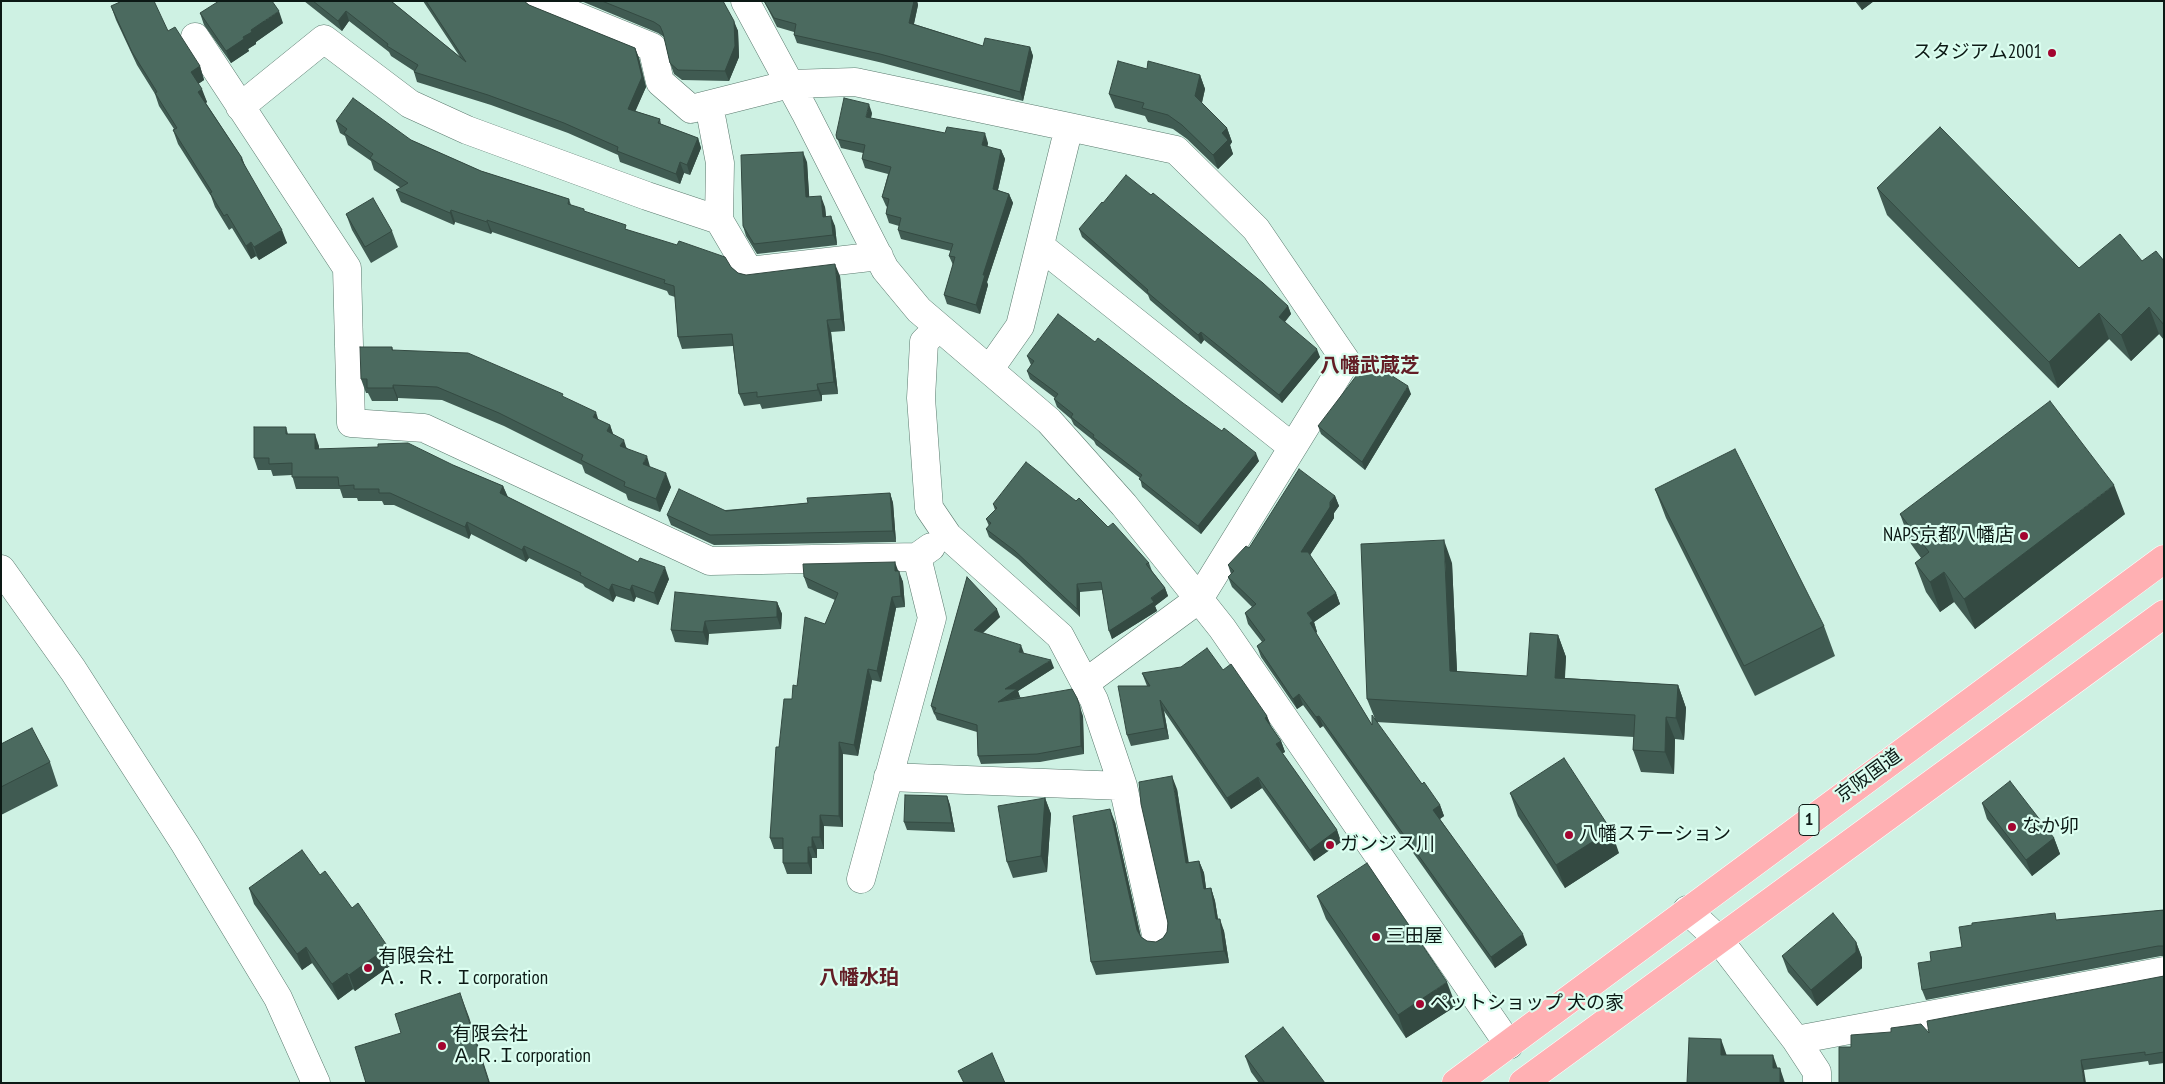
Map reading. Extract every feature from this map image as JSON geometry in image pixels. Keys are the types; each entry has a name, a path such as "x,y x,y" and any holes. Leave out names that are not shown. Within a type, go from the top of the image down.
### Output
{"highway":[{"name":"京阪国道","path":"1456,1083 1687,910 2164,559"},
{"name":"1","path":"1523,1083 2164,614"}],"street":[{"path":"540,1 652,47 660,82 691,109 790,84 856,82 1069,127 1176,150 1256,229 1346,361 1291,446 1199,599 1085,683"},
{"path":"745,1 885,269 914,303 939,327 1049,421 1124,505 1222,628 1509,1044"},
{"path":"195,37 347,268 351,423 424,428 710,561 917,557 948,536"},
{"path":"240,107 324,39 410,104 476,133 647,196 719,220"},
{"path":"709,105 720,163 719,220 749,271 878,256"},
{"path":"989,370 1020,326 1069,127"},
{"path":"1040,246 1291,446"},
{"path":"939,327 924,342 921,398 929,508 948,536 1060,636 1094,700 1123,786 1157,939"},
{"path":"861,879 932,618 917,557"},
{"path":"1,569 74,670 185,844 278,998 316,1083"},
{"path":"888,777 1123,786"},
{"path":"1687,910 1719,940 1796,1040 1817,1072 1817,1083"},
{"path":"1796,1040 2164,971"}],"building":[{"path":"119,1 154,1 168,31 175,27 200,66 191,72 202,89 198,92 242,158 282,230 254,247 251,242 246,246 227,214 224,216 210,193 212,192 173,130 177,128 132,52 111,6"},
{"path":"219,1 272,1 279,11 251,30 252,32 243,37 244,39 226,51 200,13"},
{"path":"313,1 391,1 466,62 426,1 524,1 529,5 635,48 642,77 628,109 660,119 658,123 698,138 687,165 680,162 676,174 617,151 618,147 564,123 488,95 414,72 418,65 387,46 388,44 346,11 338,21"},
{"path":"602,1 723,1 734,21 735,46 725,71 678,70 670,63 660,26"},
{"path":"764,1 914,1 909,23 983,46 985,38 1030,47 1020,92 880,54 794,35 796,24 774,18"},
{"path":"1118,61 1147,69 1148,61 1200,75 1195,96 1227,128 1222,133 1228,140 1213,155 1182,125 1168,115 1142,108 1144,103 1109,94"},
{"path":"353,98 411,140 481,171 569,199 568,204 626,225 625,229 677,245 679,241 725,257 731,267 738,273 746,275 835,264 841,319 827,320 834,382 817,384 818,390 757,397 757,392 739,394 732,334 678,337 674,286 664,283 665,280 487,220 487,222 451,210 450,213 396,190 408,183 370,158 373,154 344,133 347,129 336,121"},
{"path":"844,98 869,104 866,117 945,133 947,127 985,133 982,145 1001,150 993,189 1009,194 983,275 985,275 976,305 944,295 955,257 949,256 953,244 898,230 901,218 886,214 889,199 882,197 891,167 862,159 865,145 837,139 836,135"},
{"path":"1940,127 2079,268 2120,234 2142,261 2156,251 2164,261 2164,325 2149,307 2121,335 2099,313 2049,362 1877,188"},
{"path":"803,152 806,197 821,196 823,217 831,216 833,235 754,244 743,226 741,155"},
{"path":"1126,175 1151,195 1153,193 1263,283 1288,306 1279,317 1317,349 1279,395 1201,332 1198,335 1147,292 1148,290 1079,229"},
{"path":"373,198 392,231 365,247 346,214"},
{"path":"1058,314 1095,342 1098,338 1183,403 1222,431 1224,428 1256,453 1198,526 1139,479 1142,475 1093,437 1094,435 1071,417 1073,414 1054,399 1058,394 1027,371 1034,361 1027,356"},
{"path":"360,347 392,347 392,350 468,353 563,394 562,396 596,412 593,417 610,425 607,431 624,440 620,446 647,456 643,464 666,473 656,499 624,486 625,482 581,460 583,455 499,413 437,387 393,385 393,388 367,388 367,379 361,379"},
{"path":"1363,367 1374,374 1378,367 1408,386 1362,462 1318,426"},
{"path":"2050,401 2114,485 1964,599 1944,572 1930,582 1915,563 1929,552 1900,514"},
{"path":"254,427 286,427 286,434 315,434 315,449 378,447 378,444 408,443 503,486 500,493 638,562 640,558 665,567 654,593 632,585 630,590 612,584 609,590 580,575 581,573 524,546 522,550 467,522 465,527 390,493 379,493 379,489 354,489 354,485 339,486 338,477 292,477 292,463 269,464 269,458 254,458"},
{"path":"1735,449 1824,626 1744,666 1655,489"},
{"path":"1026,462 1076,501 1079,498 1108,527 1113,523 1149,563 1146,564 1165,588 1151,598 1154,602 1109,631 1101,582 1077,584 1077,609 1015,551 986,529 991,523 986,519 997,508 993,504"},
{"path":"1299,469 1335,496 1301,552 1308,552 1336,593 1307,613 1313,621 1310,623 1372,725 1372,715 1422,784 1424,782 1440,805 1433,810 1523,934 1491,957 1319,716 1316,717 1299,694 1293,699 1257,646 1265,640 1245,613 1256,604 1228,577 1234,571 1228,565 1246,546 1249,548"},
{"path":"679,489 726,511 808,503 807,498 890,493 893,531 710,535 667,515"},
{"path":"1444,540 1450,671 1527,676 1530,633 1558,635 1555,678 1678,685 1676,718 1666,717 1665,752 1633,750 1635,715 1367,699 1361,544"},
{"path":"895,562 895,571 899,571 901,596 892,597 877,671 868,669 854,745 839,742 839,816 820,815 820,837 812,837 812,847 808,847 808,863 783,863 783,838 770,838 776,747 779,747 784,699 792,699 793,685 797,686 805,617 825,624 838,593 804,577 803,564"},
{"path":"967,577 997,609 974,630 1021,645 1019,652 1051,660 1005,689 1017,689 998,702 1072,689 1080,707 1081,746 1037,754 978,756 977,725 934,712 936,708 931,706"},
{"path":"675,592 777,602 777,617 705,621 703,632 671,630"},
{"path":"1207,648 1223,670 1231,664 1267,716 1265,718 1281,741 1276,744 1337,830 1310,850 1258,777 1227,798 1160,700 1165,728 1127,735 1118,686 1150,686 1142,673 1181,667"},
{"path":"32,728 50,762 1,787 1,744"},
{"name":"八幡ステーション","path":"1564,758 1611,830 1556,865 1510,793"},
{"path":"1172,776 1186,863 1199,861 1204,889 1211,888 1216,919 1220,919 1224,951 1091,962 1073,816 1110,809 1137,930 1141,937 1147,941 1156,942 1163,938 1167,932 1168,923 1141,804 1139,782"},
{"path":"2010,781 2054,838 2026,860 1982,803"},
{"path":"905,795 947,796 952,823 904,822"},
{"path":"1045,798 1041,856 1007,862 998,806"},
{"path":"302,850 320,875 325,871 352,908 358,903 388,947 349,975 347,973 332,984 306,947 297,954 249,888"},
{"path":"1367,863 1447,982 1398,1015 1317,896"},
{"path":"2164,910 2164,946 1922,990 1918,963 1931,961 1930,952 1962,947 1959,927 1972,925 1972,923 2055,913 2056,920"},
{"path":"1833,913 1856,942 1856,952 1811,990 1782,956"},
{"path":"2164,976 2164,1052 2145,1055 2145,1052 2081,1060 2084,1083 1839,1083 1839,1047 1851,1047 1851,1035 1891,1032 1891,1028 1921,1024 1929,1033 1927,1021"},
{"name":"有限会社 Ａ.Ｒ.Ｉcorporation","path":"460,993 489,1083 366,1083 355,1047 401,1033 395,1014"},
{"path":"1283,1027 1325,1083 1265,1083 1245,1056"},
{"path":"1689,1038 1721,1039 1721,1055 1773,1055 1773,1068 1780,1068 1780,1083 1687,1083"},
{"path":"992,1053 1005,1083 964,1083 958,1071"}],"place":[{"name":"スタジアム2001","path":"2052,53"},
{"name":"NAPS京都八幡店","path":"2024,536"},
{"name":"なか卯","path":"2012,827"},
{"name":"八幡ステーション","path":"1569,835"},
{"name":"ガンジス川","path":"1330,845"},
{"name":"三田屋","path":"1376,937"},
{"name":"有限会社 Ａ．Ｒ．Ｉcorporation","path":"368,968"},
{"name":"ペットショップ 犬の家","path":"1420,1004"},
{"name":"有限会社 Ａ.Ｒ.Ｉcorporation","path":"442,1046"}],"district":[{"name":"八幡武蔵芝","path":"1370,366"},
{"name":"八幡水珀","path":"859,978"}]}
